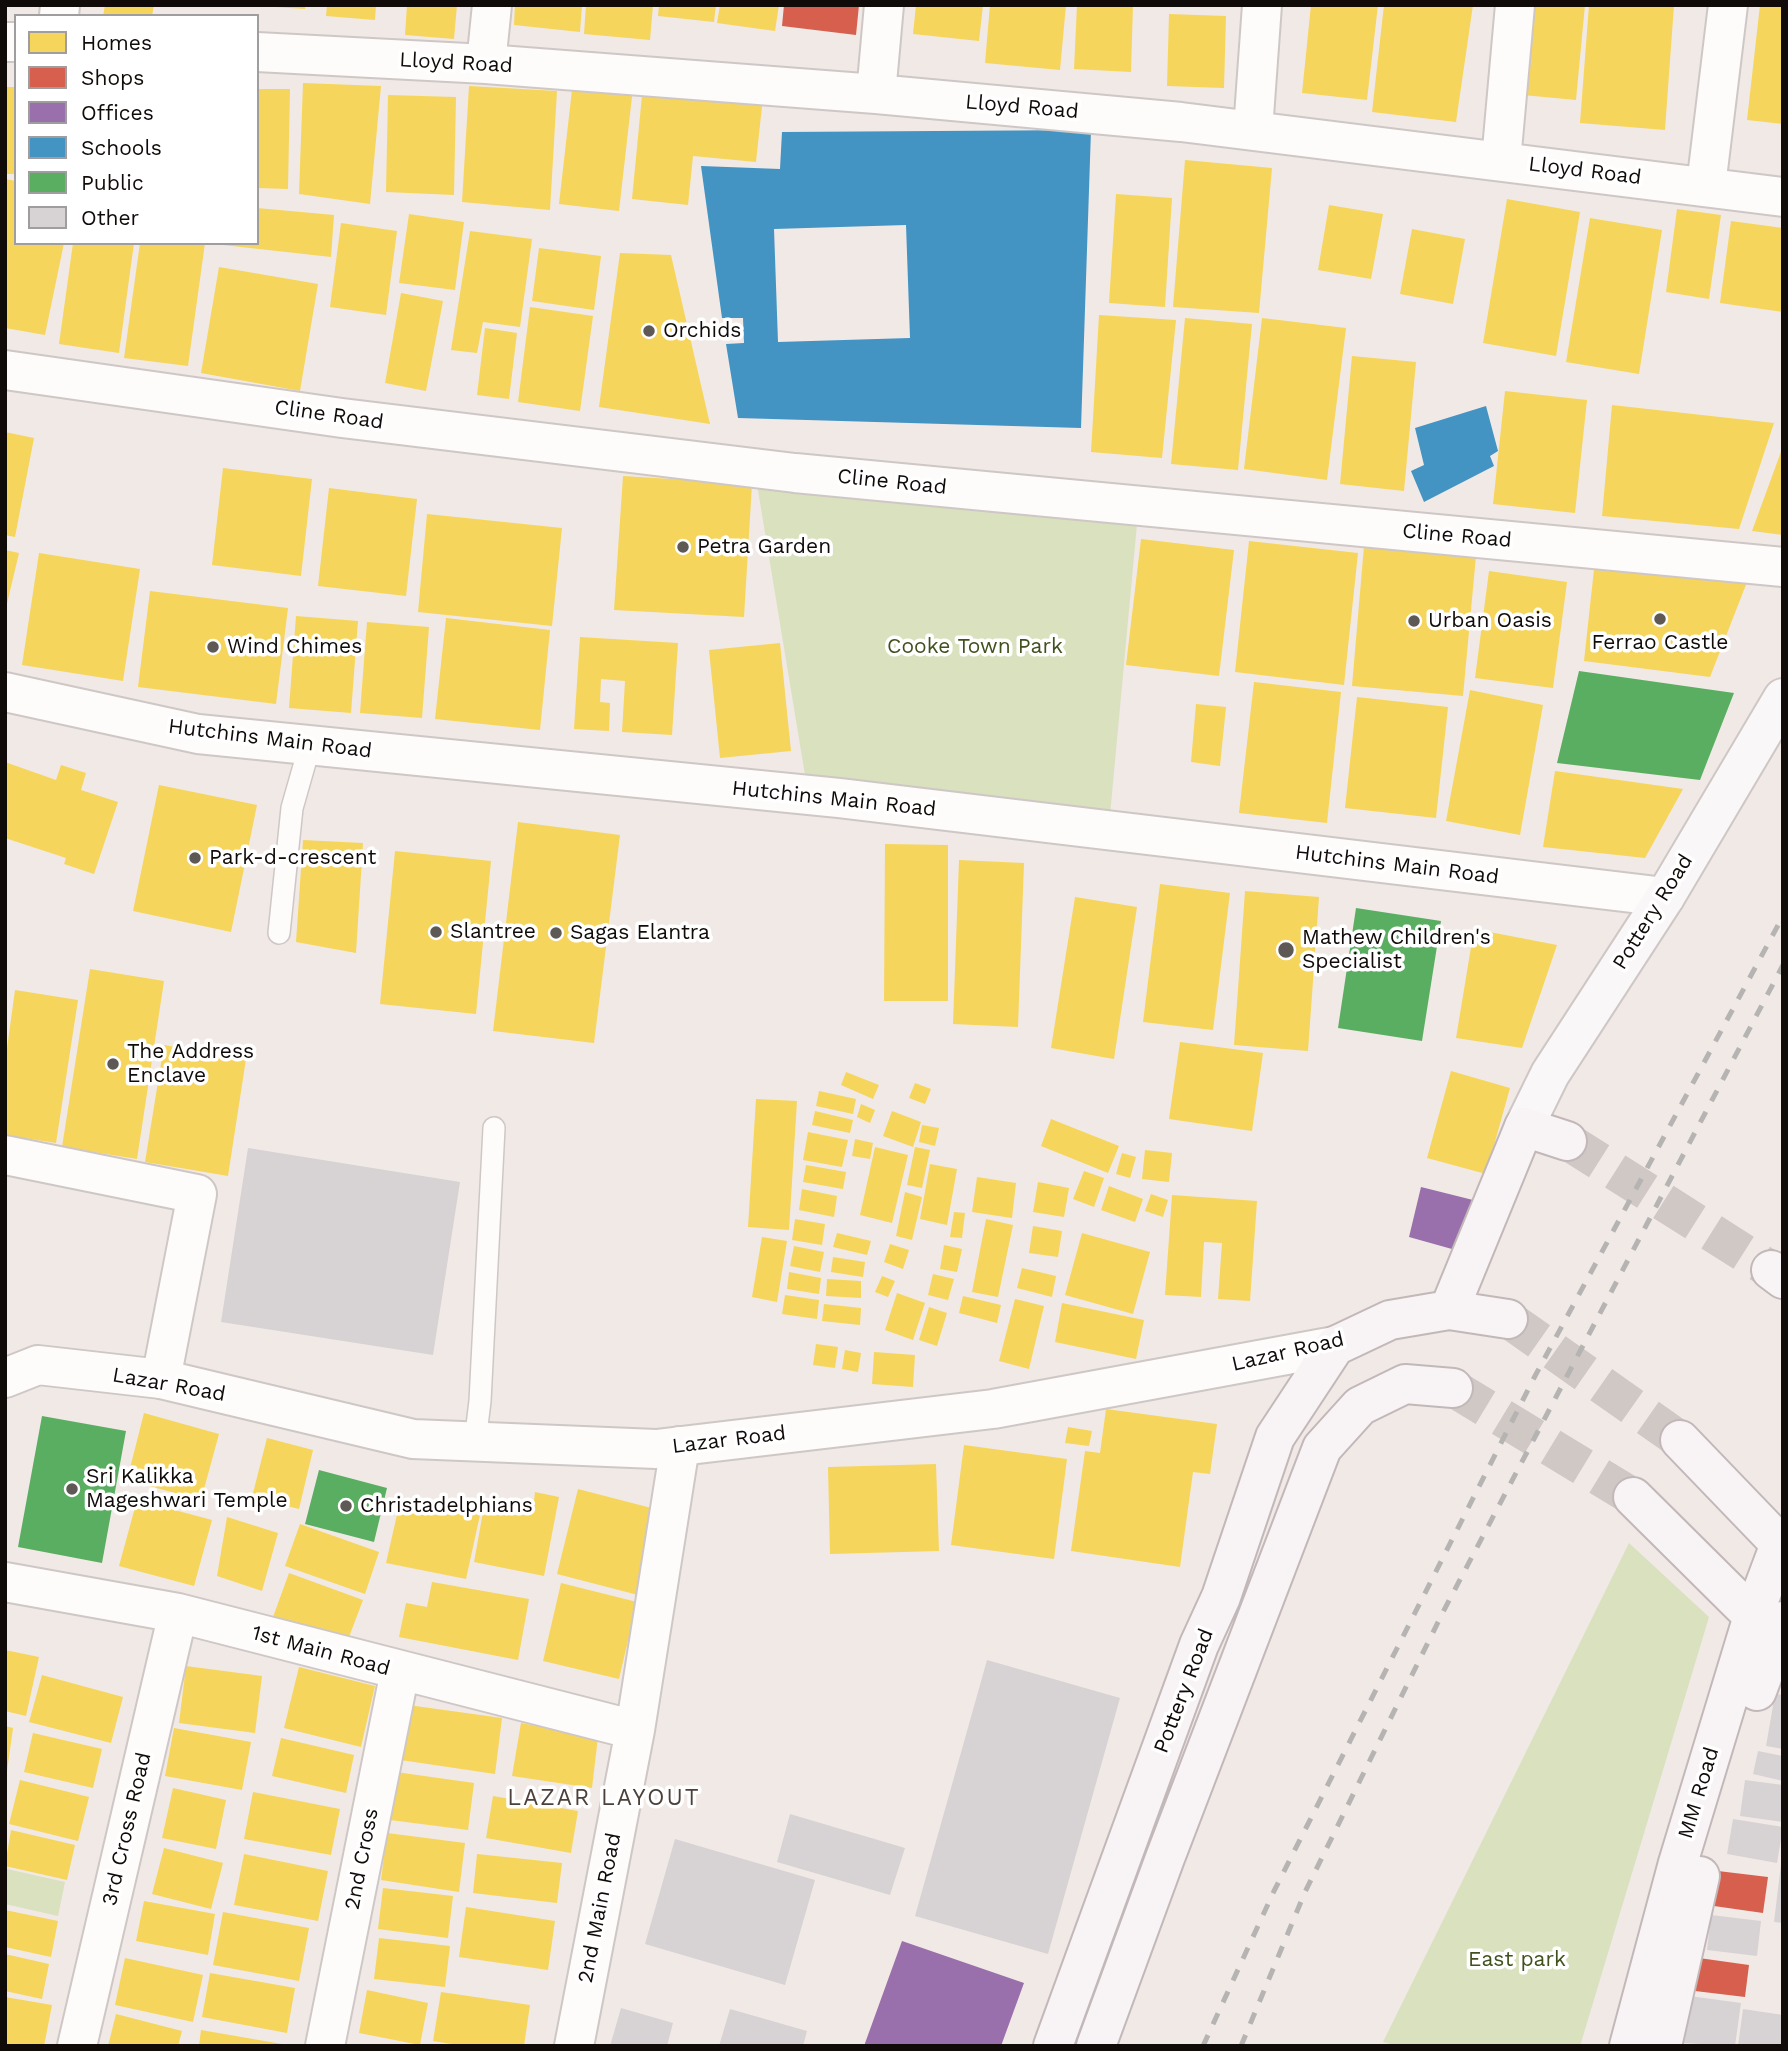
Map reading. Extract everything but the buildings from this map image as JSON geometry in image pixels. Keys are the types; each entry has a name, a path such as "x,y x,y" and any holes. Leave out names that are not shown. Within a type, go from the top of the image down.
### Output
{"main road":[{"name":"Pottery Road","path":"1524,1126 1549,1074 1665,897 1783,698"},
{"path":"1449,1310 1524,1126 1567,1140"},
{"name":"Lazar Road","path":"1335,1346 1390,1320 1449,1310 1508,1319"},
{"name":"Pottery Road","path":"1053,2046 1199,1646 1220,1597 1276,1437 1335,1346"},
{"name":"Pottery Road","path":"1096,2046 1322,1448 1360,1406 1405,1384 1453,1388"},
{"path":"1680,1440 1782,1546"},
{"path":"1633,1497 1771,1624"},
{"name":"MM Road","path":"1662,2046 1706,1848 1771,1624 1782,1546"},
{"name":"MM Road","path":"1629,2046 1678,1863 1771,1624"}],"street":[{"path":"486,64 492,5"},
{"path":"876,94 884,5"},
{"path":"1253,130 1262,5"},
{"path":"1501,161 1515,5"},
{"path":"1706,186 1728,5"},
{"name":"Lloyd Road","path":"259,52 486,64 876,94 1253,130 1783,197"},
{"name":"Cline Road","path":"5,370 342,418 795,473 1783,567"},
{"name":"Hutchins Main Road","path":"5,692 198,734 839,798 1665,897"},
{"path":"5,1155 197,1194 161,1379"},
{"name":"Lazar Road","path":"5,1378 38,1365 161,1379 413,1439 656,1449 993,1409 1335,1346"},
{"name":"2nd Main Road","path":"574,2046 635,1730 680,1446"},
{"name":"1st Main Road","path":"5,1582 178,1613 635,1730"},
{"name":"3rd Cross Road","path":"77,2046 178,1613"},
{"name":"2nd Cross","path":"325,2046 400,1671"}],"lane":[{"path":"278,933 292,808 310,745"},
{"path":"475,1442 480,1401 494,1128"}],"green space":[{"name":"Cooke Town Park","path":"756,478 1138,513 1110,815 805,775"},
{"name":"East park","path":"1629,1543 1709,1617 1580,2046 1398,2046 1383,2042"},
{"path":"7,1869 65,1882 58,1916 5,1904"}],"tunnel":[{"path":"1567,1141 1771,1270"},
{"path":"1508,1319 1680,1440"},
{"path":"1453,1388 1633,1497"}],"railway":[{"path":"1203,2046 1274,1891 1535,1376 1783,916"},
{"path":"1241,2046 1305,1892 1443,1612 1783,965"}],"place":[{"name":"Orchids","path":"649,331"},
{"name":"Petra Garden","path":"683,547"},
{"name":"Ferrao Castle","path":"1660,619"},
{"name":"Urban Oasis","path":"1414,621"},
{"name":"Wind Chimes","path":"213,647"},
{"name":"Park-d-crescent","path":"195,858"},
{"name":"Slantree","path":"436,932"},
{"name":"Sagas Elantra","path":"556,933"},
{"name":"Mathew Children's Specialist","path":"1286,950"},
{"name":"The Address Enclave","path":"113,1064"},
{"name":"Sri Kalikka Mageshwari Temple","path":"72,1489"},
{"name":"Christadelphians","path":"346,1506"}],"district":[{"name":"LAZAR LAYOUT","path":"604,1798"}]}
